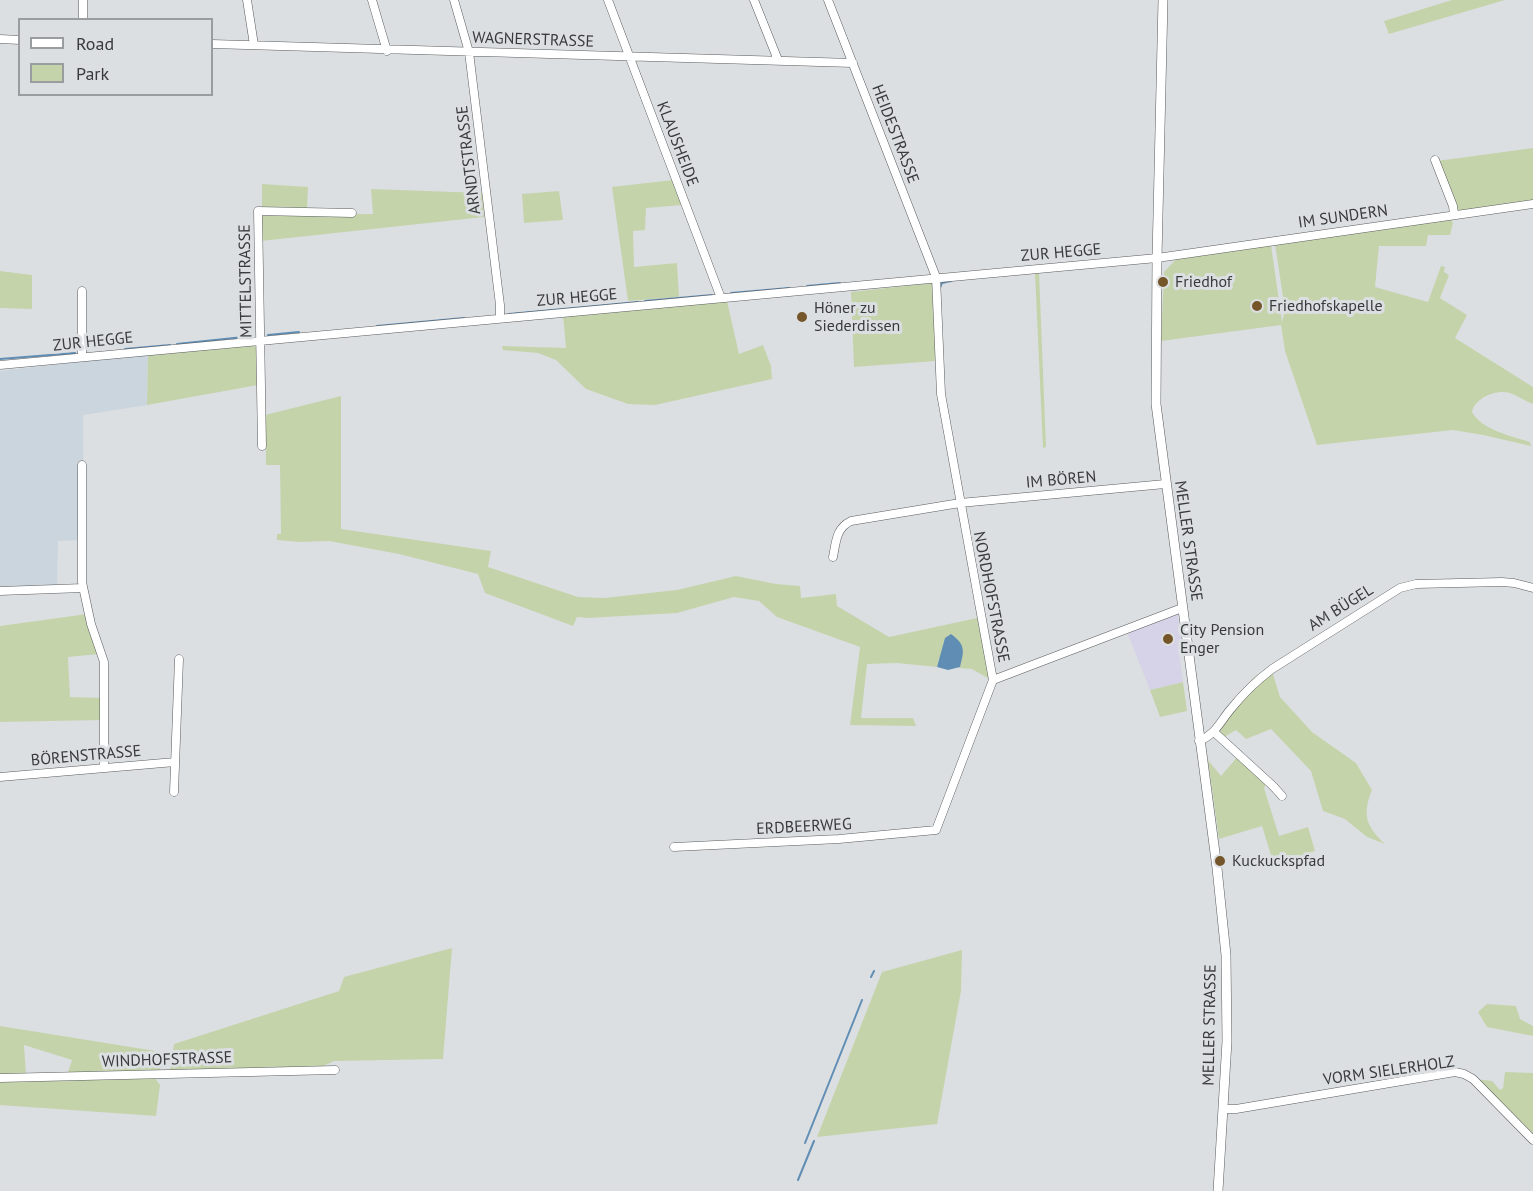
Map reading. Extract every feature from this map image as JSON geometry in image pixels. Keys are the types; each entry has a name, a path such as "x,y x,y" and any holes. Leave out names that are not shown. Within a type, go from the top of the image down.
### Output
{"main road":[{"name":"MELLER STRASSE","path":"1163,0 1156,404 1226,955 1227,1041 1218,1191"}],"street":[{"path":"83,0 84,18"},
{"path":"247,0 254,45"},
{"path":"372,0 387,51"},
{"name":"ARNDTSTRASSE","path":"454,0 469,52 500,318"},
{"name":"KLAUSHEIDE","path":"608,0 721,298"},
{"path":"754,0 778,60"},
{"name":"HEIDESTRASSE","path":"828,0 936,277"},
{"path":"0,39 18,40"},
{"name":"WAGNERSTRASSE","path":"213,44 387,51 853,63"},
{"path":"1435,160 1453,206 1454,215"},
{"name":"IM SUNDERN","path":"1157,258 1533,204"},
{"name":"MITTELSTRASSE","path":"262,446 258,211 352,213"},
{"name":"ZUR HEGGE","path":"0,365 1157,258"},
{"name":"NORDHOFSTRASSE","path":"936,277 941,394 993,680 936,830"},
{"path":"82,291 82,357"},
{"path":"82,465 83,588 91,624 104,662 104,768"},
{"name":"IM BÖREN","path":"960,503 1165,484"},
{"path":"833,557 838,533 845,524 851,521 960,503"},
{"name":"AM BÜGEL","path":"1199,741 1214,732 1230,710 1265,674 1400,588 1416,584 1502,582 1533,588"},
{"path":"0,591 83,588"},
{"path":"993,680 1182,608"},
{"path":"174,792 179,659"},
{"path":"1214,732 1282,796"},
{"name":"BÖRENSTRASSE","path":"0,777 175,762"},
{"name":"ERDBEERWEG","path":"674,847 839,839 936,830"},
{"name":"WINDHOFSTRASSE","path":"0,1078 335,1070"},
{"name":"VORM SIELERHOLZ","path":"1223,1109 1236,1109 1455,1072 1473,1079 1533,1140"}],"shaded area":[{"path":"148,355 147,405 83,415 84,540 58,541 57,587 0,588 0,371"},
{"path":"1177,612 1183,652 1179,653 1183,682 1150,690 1127,632"}],"green space":[{"path":"1452,0 1505,0 1389,34 1384,21"},
{"path":"1533,148 1533,200 1456,210 1437,161"},
{"path":"673,180 683,205 646,208 645,230 633,231 634,267 677,263 679,297 628,301 612,187"},
{"path":"262,184 308,187 307,210 262,208"},
{"path":"371,189 482,193 484,217 261,241 261,214 373,214"},
{"path":"559,191 563,220 524,223 522,194"},
{"path":"1450,218 1453,223 1450,235 1428,235 1426,246 1379,246 1375,287 1428,302 1441,266 1445,267 1444,272 1449,275 1440,298 1467,315 1455,338 1533,387 1533,404 1510,393 1499,392 1482,399 1472,412 1490,428 1530,442 1531,446 1453,430 1317,445 1285,351 1281,325 1161,341 1164,272 1177,258 1271,245 1282,322 1285,310 1275,244"},
{"path":"0,271 32,275 32,309 0,308"},
{"path":"1039,272 1046,447 1043,448 1035,273"},
{"path":"932,283 936,361 854,367 851,292"},
{"path":"727,301 739,354 763,345 771,366 772,379 655,405 628,404 586,389 556,360 538,353 503,350 502,346 566,348 563,315"},
{"path":"250,345 257,347 258,385 147,405 148,355"},
{"path":"341,396 341,529 491,551 488,567 578,597 604,598 677,590 736,576 800,586 801,598 836,594 837,606 889,637 977,618 980,620 991,680 972,669 958,668 960,667 939,658 937,667 897,663 867,664 861,718 913,718 916,726 850,725 860,647 777,617 759,601 734,597 677,613 577,617 573,626 485,593 478,574 399,554 329,541 277,540 277,534 281,534 280,465 266,465 265,415"},
{"path":"87,614 99,654 68,657 70,697 102,698 102,720 0,722 0,626"},
{"path":"1267,668 1273,674 1280,697 1312,732 1356,763 1372,790 1367,806 1370,826 1385,844 1367,837 1345,819 1323,811 1311,771 1271,729 1246,739 1236,730 1224,737 1219,732 1252,679"},
{"path":"1183,682 1187,711 1160,717 1150,690"},
{"path":"1238,756 1267,782 1264,788 1279,836 1308,827 1315,851 1274,865 1262,826 1219,839 1208,760 1221,776"},
{"path":"452,948 443,1059 334,1061 319,1068 170,1072 174,1044 339,991 344,977"},
{"path":"962,950 961,991 937,1124 817,1137 882,972"},
{"path":"1487,1004 1516,1006 1520,1019 1533,1026 1533,1036 1487,1027 1478,1012"},
{"path":"0,1026 162,1052 160,1072 67,1075 72,1060 24,1045 26,1075 0,1076"},
{"path":"1505,1072 1533,1073 1533,1136 1476,1079 1492,1081 1500,1090 1503,1088"},
{"path":"155,1078 160,1085 156,1116 0,1105 0,1082"}],"water":[{"path":"951,634 961,645 963,652 960,667 948,670 937,667 945,638"}],"waterway":[{"path":"940,288 942,283 951,281"},
{"path":"807,286 840,283"},
{"path":"731,293 789,288"},
{"path":"645,301 712,295"},
{"path":"509,314 638,302"},
{"path":"377,326 464,318"},
{"path":"268,335 299,332"},
{"path":"177,344 253,336"},
{"path":"125,349 170,345"},
{"path":"0,359 75,353"},
{"path":"871,977 874,971"},
{"path":"805,1143 862,1000"},
{"path":"798,1180 814,1141"}],"place":[{"name":"Friedhof","path":"1163,282"},
{"name":"Friedhofskapelle","path":"1257,306"},
{"name":"Höner zu Siederdissen","path":"802,317"},
{"name":"City Pension Enger","path":"1168,639"},
{"name":"Kuckuckspfad","path":"1220,861"}]}
